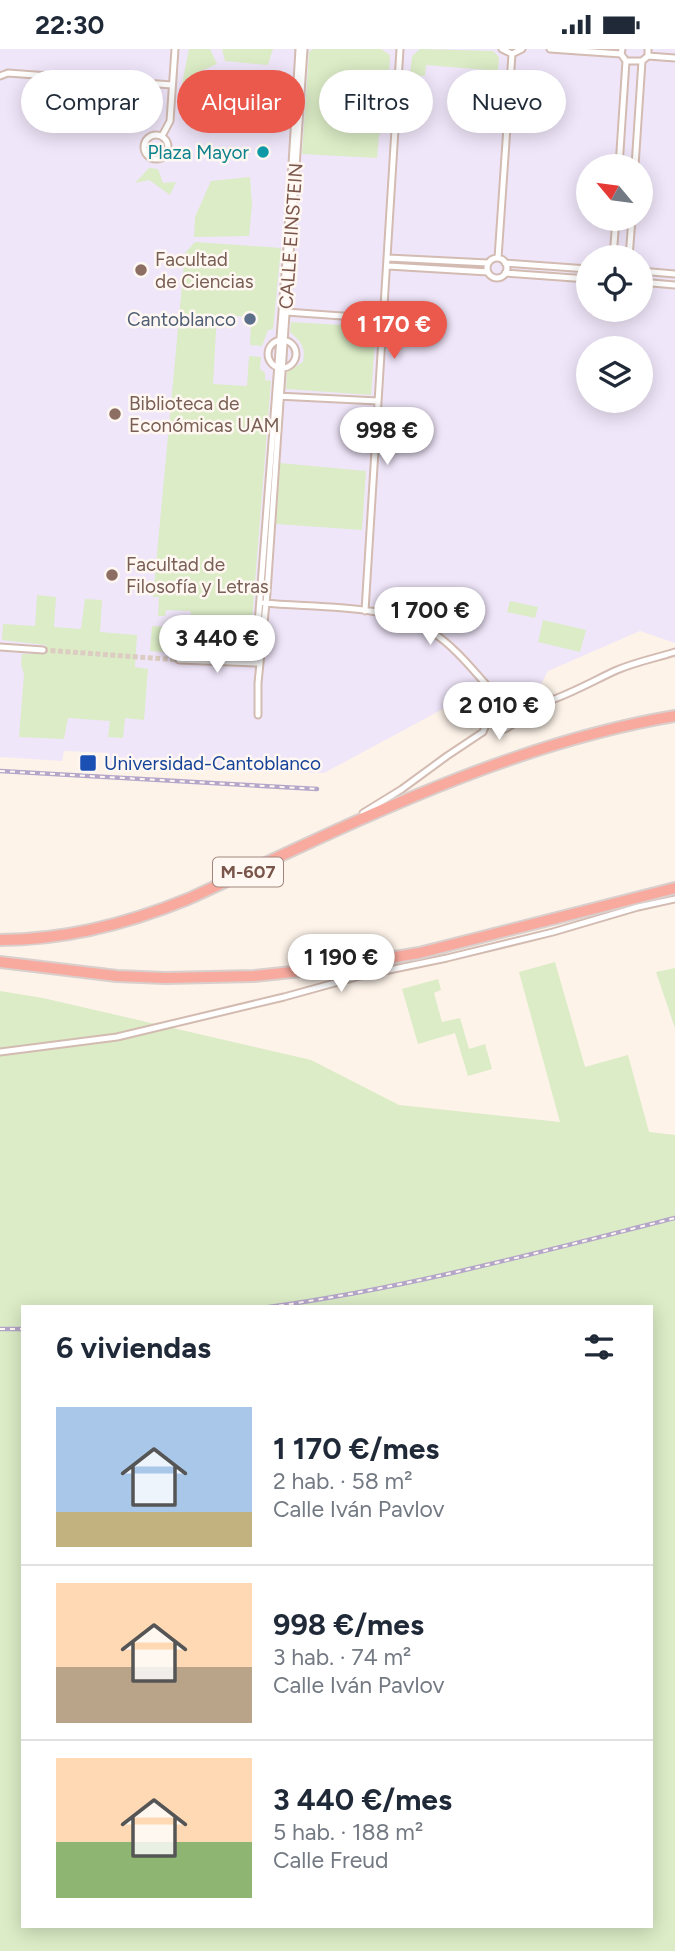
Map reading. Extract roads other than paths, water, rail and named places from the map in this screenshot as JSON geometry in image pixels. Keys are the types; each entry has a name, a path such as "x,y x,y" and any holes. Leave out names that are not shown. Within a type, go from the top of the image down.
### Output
{"highway":[{"name":"M-607","path":"0,940 26,940 85,932 140,918 479,769 567,740 675,716"},
{"path":"0,963 117,976 165,978 254,976 329,968 419,953 675,888"}],"street":[{"path":"162,136 170,121 175,49"},
{"name":"CALLE EINSTEIN","path":"258,715 258,663 301,49"},
{"path":"365,611 400,49"},
{"path":"502,49 512,54"},
{"path":"512,54 523,49"},
{"path":"550,49 622,51 626,61 620,154"},
{"path":"636,154 642,61 648,52 675,58"},
{"path":"498,258 512,54"},
{"path":"626,61 642,61"},
{"path":"0,76 21,74 172,86"},
{"path":"151,136 162,136 167,142 168,150 160,158 152,158 146,153 145,141 151,136"},
{"path":"388,258 488,263 498,258"},
{"path":"498,258 505,263 576,268"},
{"path":"488,263 488,272"},
{"path":"505,263 505,273"},
{"path":"388,266 488,272 495,277 505,273 576,278"},
{"path":"653,272 675,274"},
{"path":"653,283 675,285"},
{"path":"284,312 384,319"},
{"name":"CALLE EINSTEIN","path":"282,340 291,343 296,354 290,365 280,367 269,358 268,350 272,343 282,340"},
{"path":"278,396 378,401"},
{"path":"263,603 365,611 399,616 417,623 435,634 507,706 514,714 513,722"},
{"path":"0,647 43,650"},
{"path":"492,709 507,706 527,708 620,669 675,652"},
{"path":"179,660 258,663"},
{"path":"338,831 484,732 492,709 490,690"},
{"path":"490,720 494,726 508,728 513,722 559,696"},
{"path":"0,1052 117,1037 360,976 553,932 675,899"}],"tunnel":[{"path":"43,650 179,660"}],"railway":[{"path":"0,771 317,789"},
{"path":"282,1305 423,1279 675,1218"},
{"path":"0,1329 21,1329"}],"place":[{"name":"Plaza Mayor","path":"263,152"},
{"name":"Facultad de Ciencias","path":"141,270"},
{"name":"Cantoblanco","path":"250,319"},
{"name":"Biblioteca de Económicas UAM","path":"115,414"},
{"name":"Facultad de Filosofía y Letras","path":"112,575"},
{"name":"Universidad-Cantoblanco","path":"88,763"}]}
